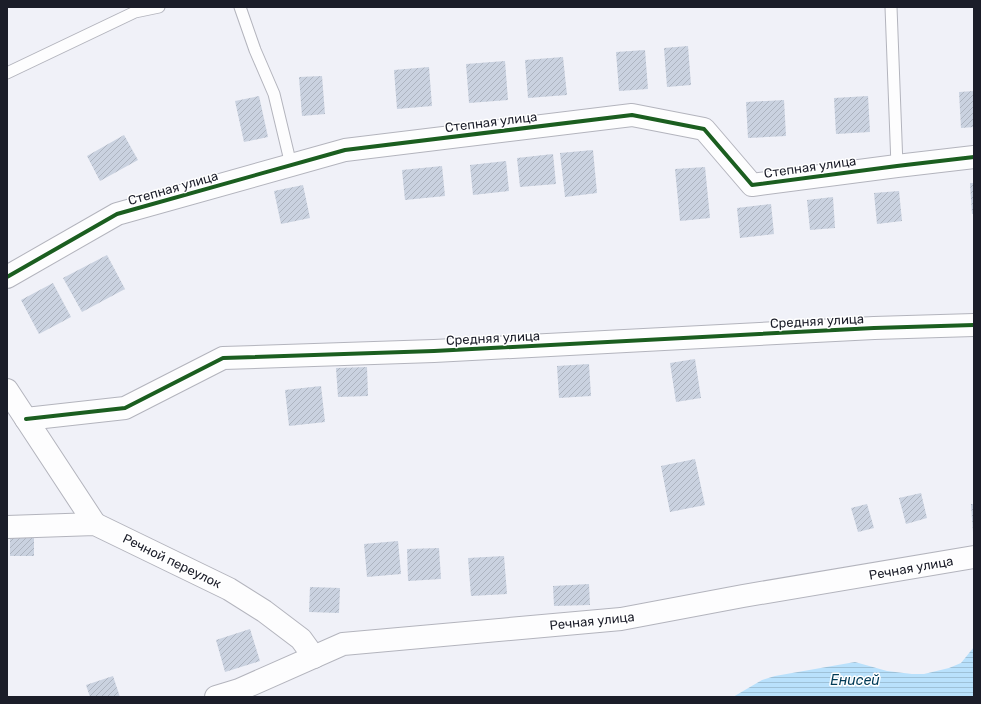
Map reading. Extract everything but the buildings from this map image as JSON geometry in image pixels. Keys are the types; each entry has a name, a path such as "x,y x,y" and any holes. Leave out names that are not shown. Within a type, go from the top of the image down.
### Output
{"street":[{"name":"Степная улица","path":"7,277 116,214 344,150 632,115 704,129 752,185 897,166 974,158"},
{"name":"Средняя улица","path":"26,419 125,408 223,358 434,351 874,328 974,325"},
{"path":"7,390 95,524"},
{"name":"Речной переулок","path":"7,527 95,524 229,589 264,611 301,639 314,657"},
{"name":"Речная улица","path":"216,697 238,690 342,644 621,619 743,596 974,557"}],"lane":[{"path":"7,74 135,12 159,7"},
{"path":"240,7 254,50 274,94 291,165"},
{"path":"891,7 897,166"}],"water":[{"name":"Енисей","path":"974,647 974,697 733,697 762,680 775,676 855,662 887,671 924,674 949,668 961,663"}],"cycle path":[{"path":"7,277 117,214 345,150 632,115 704,129 752,185 974,157"},
{"path":"26,419 125,408 223,358 434,351 874,328 974,325"}]}
